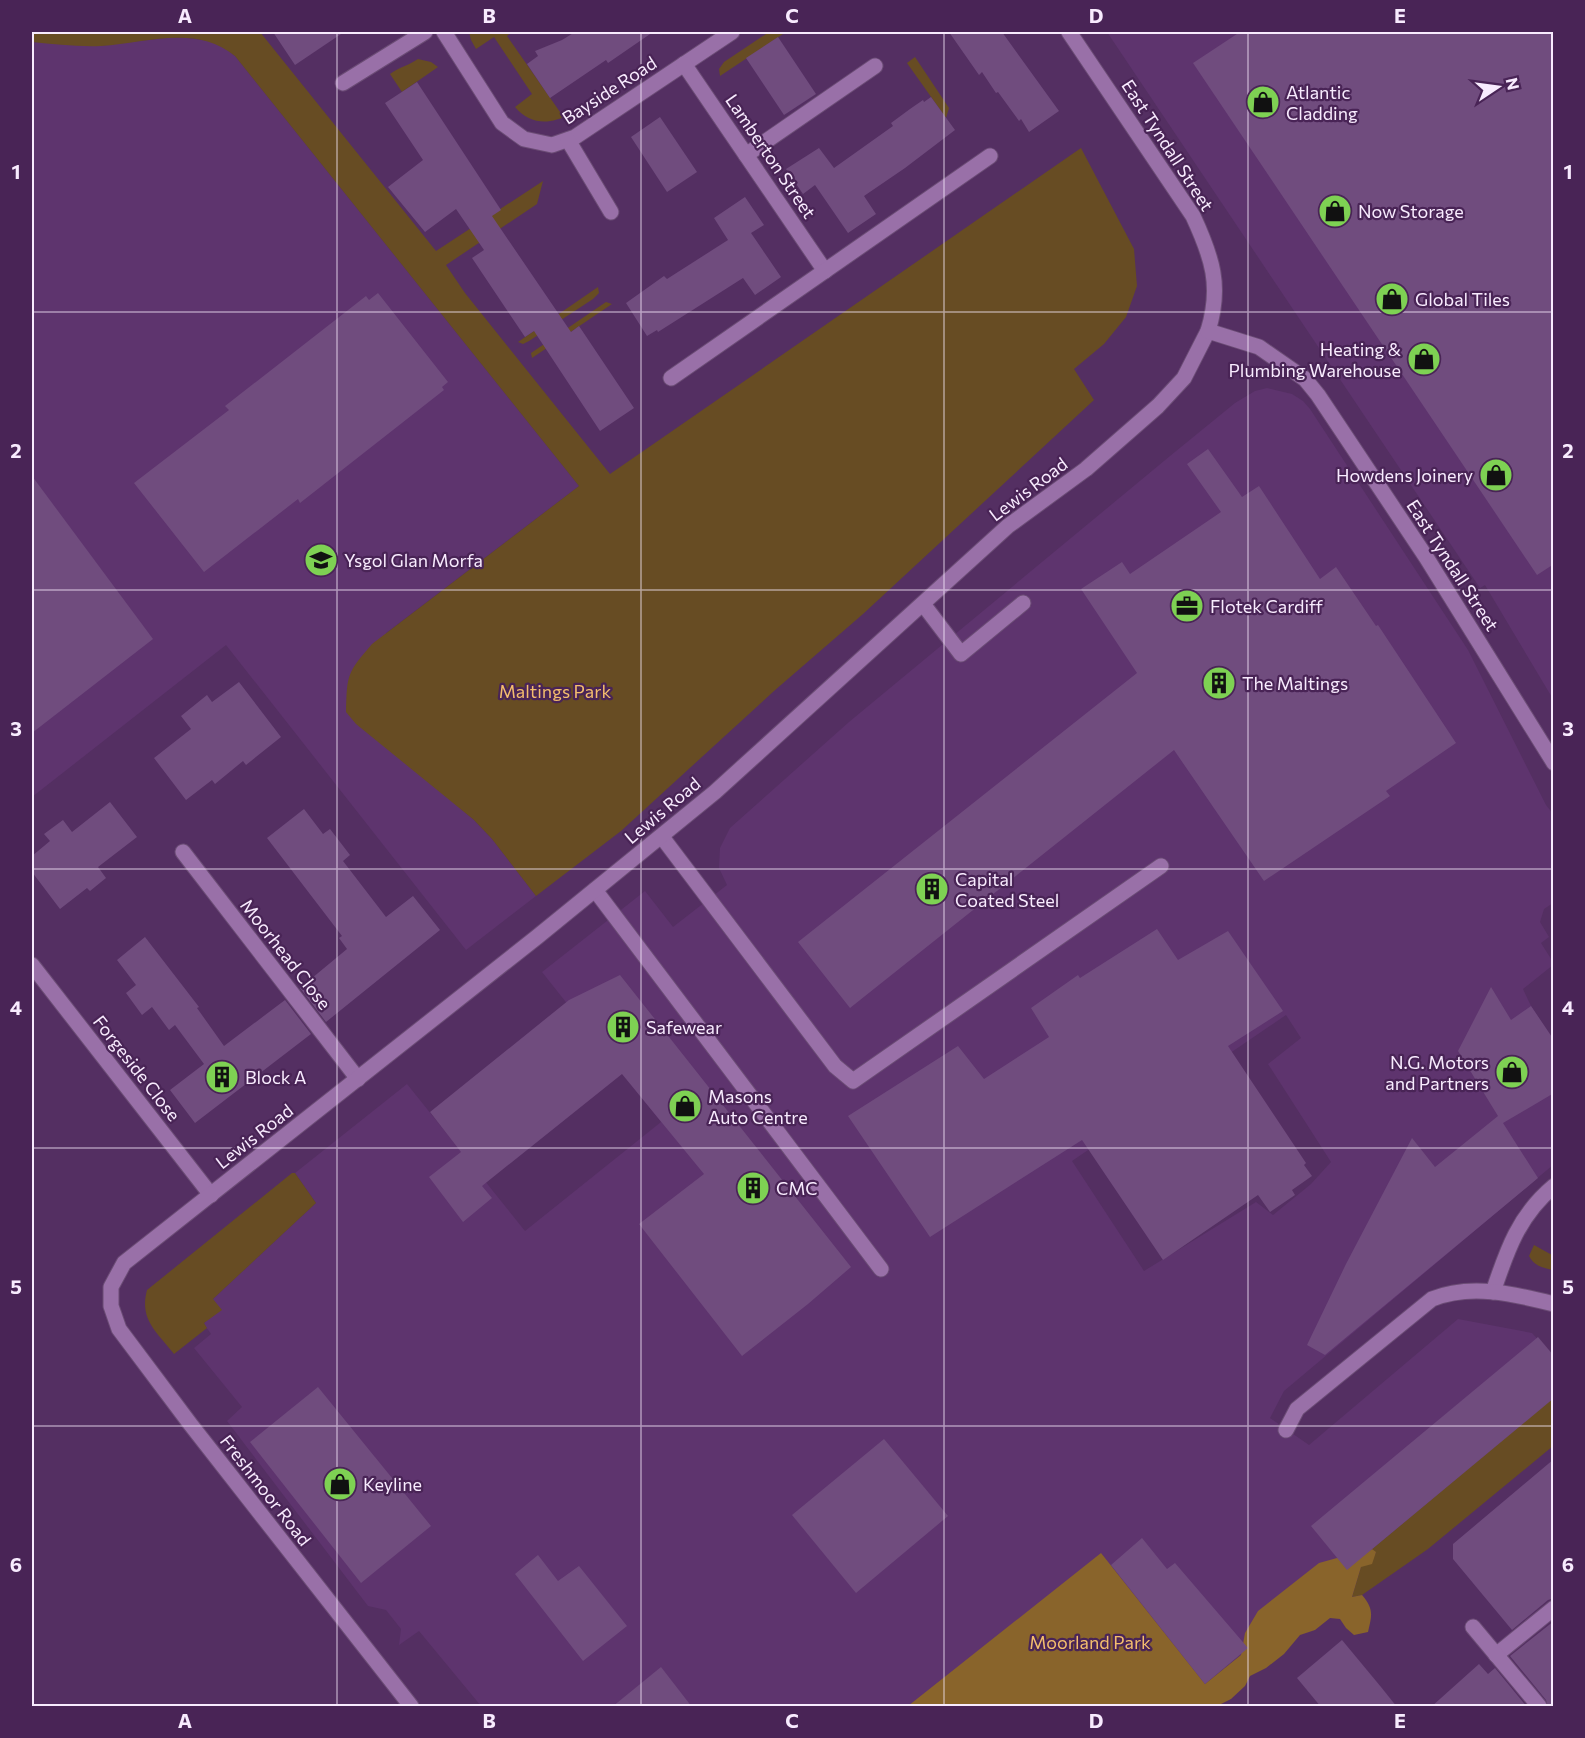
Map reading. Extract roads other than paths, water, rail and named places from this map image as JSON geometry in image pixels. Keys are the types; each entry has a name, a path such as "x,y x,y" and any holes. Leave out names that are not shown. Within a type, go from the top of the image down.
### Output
{"street":[{"path":"343,83 425,32"},
{"name":"Bayside Road","path":"444,32 502,123 524,139 552,145 575,137 732,32"},
{"name":"East Tyndall Street","path":"1069,32 1193,216 1205,241 1213,270 1216,295 1208,331 1259,347 1305,379 1318,395 1426,557 1554,763"},
{"name":"Lamberton Street","path":"684,64 825,271"},
{"path":"746,155 875,66"},
{"path":"568,140 611,212"},
{"path":"671,378 990,156"},
{"name":"Lewis Road","path":"111,1287 124,1263 662,837 715,792 1008,526 1086,469 1158,406 1184,378 1208,331"},
{"path":"923,604 961,654 1023,603"},
{"path":"662,837 835,1066 853,1081 1161,866"},
{"name":"Moorhead Close","path":"183,852 358,1079"},
{"path":"595,890 881,1269"},
{"name":"Forgeside Close","path":"32,965 211,1195"},
{"path":"1493,1292 1514,1235 1527,1213 1554,1186"},
{"name":"Freshmoor Road","path":"111,1287 111,1306 119,1329 411,1707"},
{"path":"1286,1430 1297,1409 1431,1299 1457,1291 1493,1292 1554,1304"},
{"path":"1496,1656 1554,1608"},
{"path":"1473,1627 1539,1707"}],"place":[{"name":"Atlantic Cladding","path":"1263,102"},
{"name":"Now Storage","path":"1335,211"},
{"name":"Global Tiles","path":"1392,299"},
{"name":"Heating & Plumbing Warehouse","path":"1424,359"},
{"name":"Howdens Joinery","path":"1496,475"},
{"name":"Ysgol Glan Morfa","path":"321,560"},
{"name":"Flotek Cardiff","path":"1187,606"},
{"name":"The Maltings","path":"1219,683"},
{"name":"Capital Coated Steel","path":"932,889"},
{"name":"Safewear","path":"623,1027"},
{"name":"N.G. Motors and Partners","path":"1512,1072"},
{"name":"Block A","path":"222,1077"},
{"name":"Masons Auto Centre","path":"685,1106"},
{"name":"CMC","path":"753,1188"},
{"name":"Keyline","path":"340,1484"}],"park label":[{"name":"Maltings Park","path":"555,691"},
{"name":"Moorland Park","path":"1090,1642"}]}
